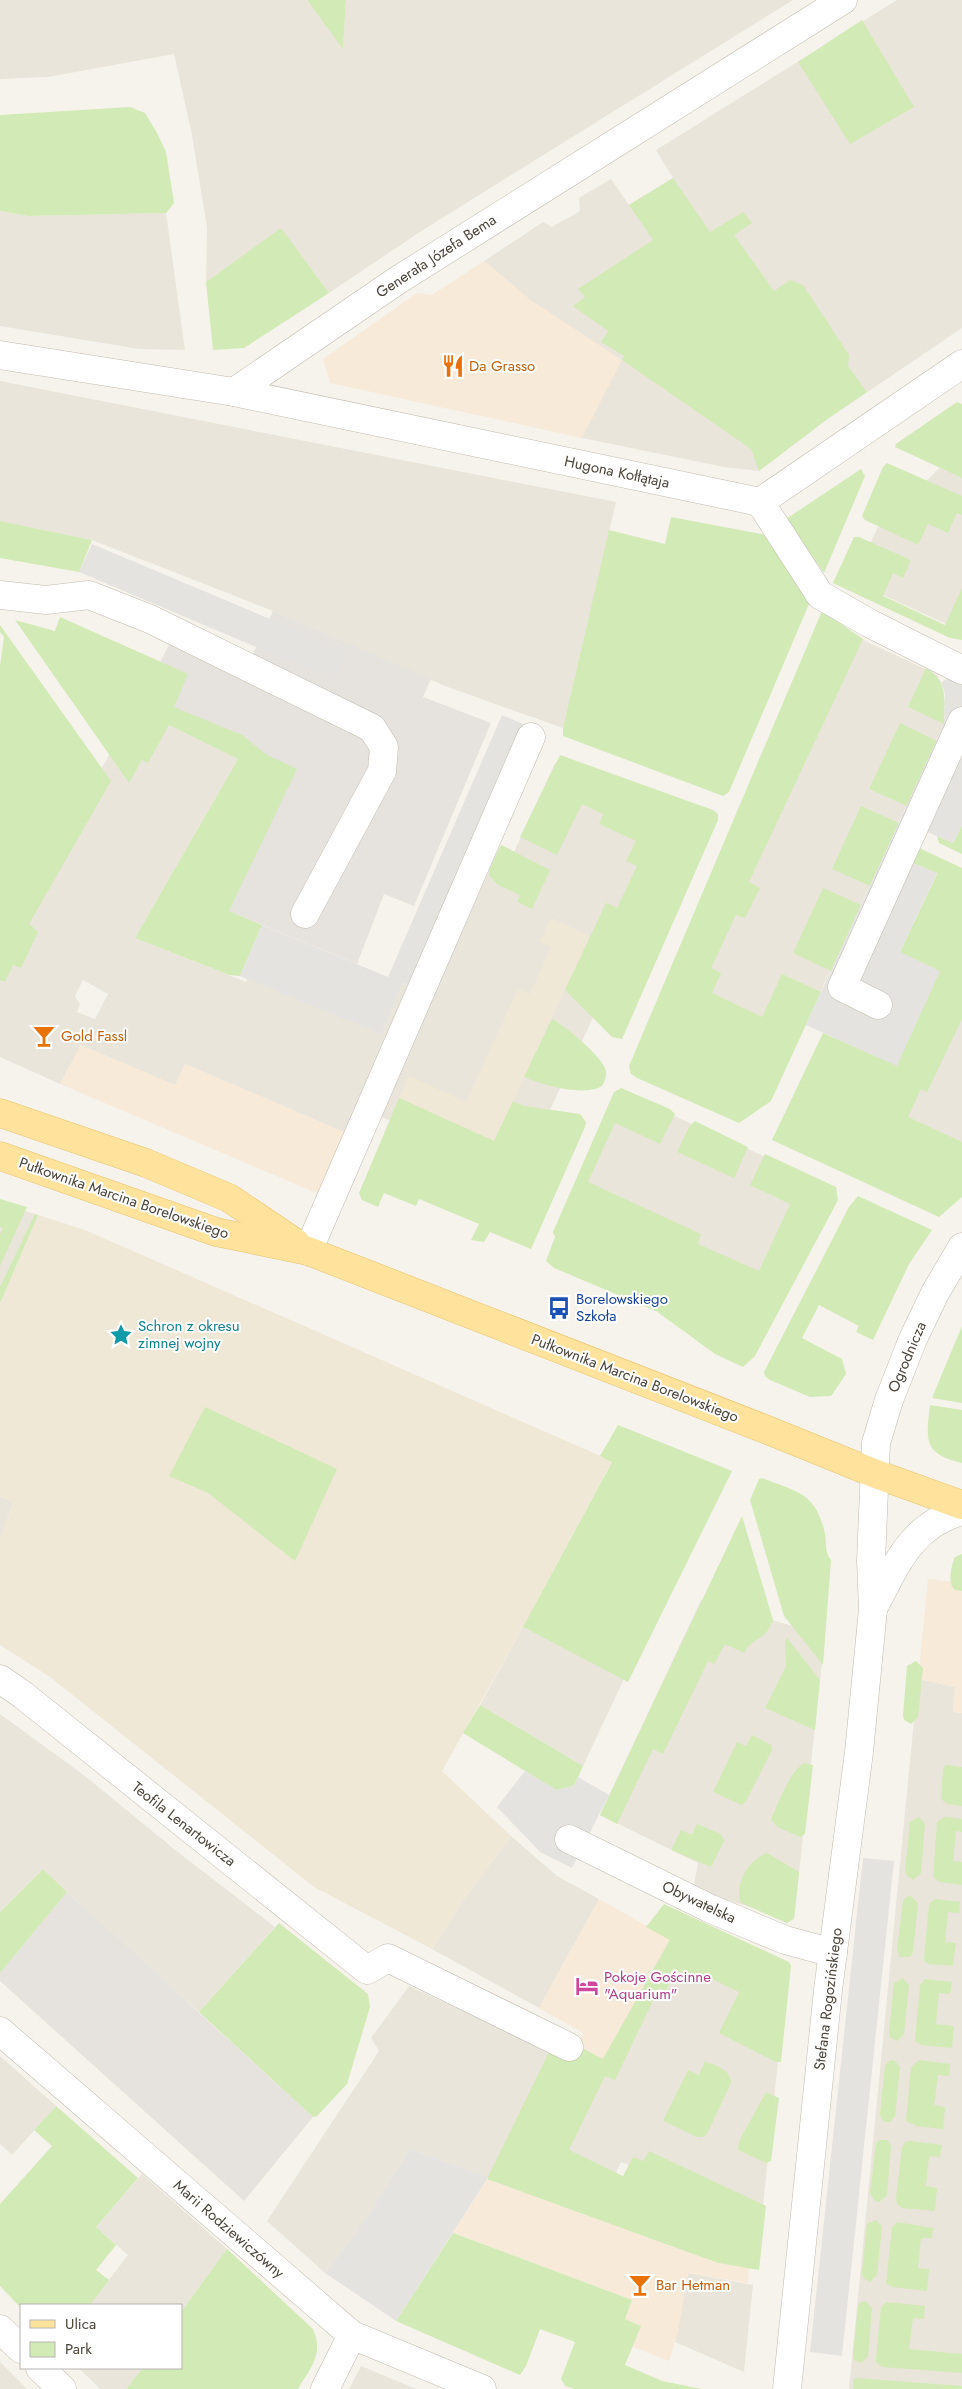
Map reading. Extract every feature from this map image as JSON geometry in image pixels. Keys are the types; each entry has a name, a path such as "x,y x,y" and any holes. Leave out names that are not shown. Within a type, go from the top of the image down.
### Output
{"main road":[{"name":"Pułkownika Marcina Borelowskiego","path":"0,1113 146,1163 230,1198 308,1251"},
{"name":"Pułkownika Marcina Borelowskiego","path":"0,1156 216,1232 308,1251 876,1474 962,1504"}],"street":[{"name":"Generała Józefa Bema","path":"234,392 398,280 842,0"},
{"path":"0,354 234,392"},
{"path":"962,364 760,502 820,595 869,623 962,670"},
{"name":"Hugona Kołłątaja","path":"234,392 760,502"},
{"path":"0,595 46,600 89,595 150,619 372,728 384,747 382,771 305,914"},
{"path":"878,1004 842,986 962,720"},
{"path":"308,1251 531,737"},
{"name":"Ogrodnicza","path":"876,1474 876,1443 889,1400 935,1293 962,1247"},
{"name":"Stefana Rogozińskiego","path":"787,2389 833,1953 859,1752 873,1609 871,1561 876,1474"},
{"name":"Stefana Rogozińskiego","path":"873,1609 908,1546 935,1524 952,1514 962,1511"},
{"name":"Teofila Lenartowicza","path":"0,1679 23,1694 367,1970 388,1958 569,2047"},
{"name":"Obywatelska","path":"569,1839 711,1909 785,1940 833,1953"},
{"name":"Marii Rodziewiczówny","path":"0,2031 352,2335 482,2389"},
{"path":"0,2329 20,2348"},
{"path":"325,2389 352,2335"},
{"path":"41,2369 62,2389"}],"shaded area":[{"path":"0,0 307,0 343,48 346,0 793,0 426,228 329,293 281,229 206,282 207,228 192,135 174,54 48,77 0,79"},
{"path":"897,0 962,0 962,328 826,420 759,471 724,467 582,438 595,411 529,299 484,261 543,222 552,227 580,211 579,198 611,179 629,205 673,178 656,150"},
{"path":"0,211 28,216 166,213 185,350 139,349 0,326"},
{"path":"484,261 529,299 622,360 582,438 330,383 323,359 417,293 432,295"},
{"path":"0,381 616,502 563,728 445,686 273,611 92,540 0,521"},
{"path":"962,447 962,631 852,581 878,527"},
{"path":"92,544 346,651 334,680 79,572"},
{"path":"273,611 431,679 423,697 491,723 414,906 384,894 357,964 229,911 240,888 238,759 135,709 176,632 247,667"},
{"path":"839,629 936,674 941,683 944,724 790,1058 669,1002"},
{"path":"962,665 962,825 953,843 925,831 911,862 937,873 900,952 940,971 897,1066 806,1025 944,724 945,693 941,683"},
{"path":"135,709 238,759 135,938 246,982 269,928 411,987 346,1133 185,1064 176,1086 81,1045 60,1084 0,1057 0,919 29,897","holes":["83,980 108,994 95,1019 77,1012 80,1004 75,996"]},
{"path":"502,715 525,725 411,987 402,983 381,1034 240,976 262,925 388,977"},
{"path":"555,763 684,822 518,1179 378,1115 501,845 514,852"},
{"path":"551,918 590,936 494,1142 399,1098 409,1076 466,1102 518,989 530,994 551,947 540,942"},
{"path":"962,925 962,1171 868,1127"},
{"path":"81,1045 175,1085 185,1064 346,1133 319,1194 60,1084"},
{"path":"621,1092 826,1184 769,1307 565,1215"},
{"path":"0,1203 38,1215 0,1303"},
{"path":"38,1215 85,1230 612,1461 523,1627 442,1771 511,1836 464,1899 432,1949 314,1887 50,1677 0,1645 0,1538 14,1502 0,1496 0,1303"},
{"path":"0,1496 14,1502 0,1538"},
{"path":"928,1579 962,1583 962,1713 953,1712 955,1687 918,1679"},
{"path":"701,1600 825,1635 794,1919 693,1891 698,1863 600,1815"},
{"path":"523,1627 624,1679 583,1766 480,1705"},
{"path":"918,1679 956,1687 953,1712 962,1713 962,2389 849,2389"},
{"path":"0,1714 85,1776 179,1853 275,1927 199,2012 133,1954 43,1869 0,1912"},
{"path":"525,1771 556,1790 574,1786 578,1777 609,1795 572,1868 540,1852 497,1807"},
{"path":"511,1836 557,1876 599,1899 539,2008 432,1949 464,1899"},
{"path":"863,1858 894,1861 842,2356 810,2352"},
{"path":"67,1892 313,2117 244,2201 0,1981 0,1973"},
{"path":"599,1899 670,1939 603,2059 578,2046 583,2033 539,2008"},
{"path":"670,1939 787,1973 762,2216 621,2162 596,2218 410,2149 363,2223 325,2273 267,2221 379,2051 371,2038 409,1986 571,2060"},
{"path":"0,2056 56,2106 12,2155 0,2144"},
{"path":"410,2149 487,2177 487,2179 396,2321 325,2273 363,2223"},
{"path":"142,2174 227,2249 182,2311 182,2304 91,2304 128,2255 96,2227"},
{"path":"487,2179 718,2263 749,2268 748,2283 688,2273 678,2332 669,2361 633,2347 640,2326 625,2319 632,2300 453,2233"},
{"path":"688,2273 753,2285 744,2372 675,2342"},
{"path":"0,2362 27,2389 0,2389"},
{"path":"361,2366 416,2389 349,2389"},
{"path":"80,2369 142,2369 126,2389 100,2389"}],"green space":[{"path":"307,0 346,0 343,49"},
{"path":"862,20 914,107 850,144 798,62"},
{"path":"130,107 145,113 166,152 174,203 166,213 28,216 0,211 0,115"},
{"path":"673,178 710,232 743,212 752,223 734,235 774,291 790,280 803,285 849,355 848,366 867,392 826,420 759,471 751,449 622,360 624,356 601,342 608,331 573,306 585,297 578,289 653,240 629,205"},
{"path":"281,228 329,293 244,348 213,350 206,282"},
{"path":"957,402 962,404 962,478 895,447 896,444"},
{"path":"887,463 962,496 962,515 957,513 948,533 928,524 918,545 865,520 862,516 883,467"},
{"path":"861,469 865,476 824,573 786,519"},
{"path":"671,517 766,535 809,604 729,792 723,796 563,736 563,728 609,530 665,544"},
{"path":"0,521 92,540 79,572 0,558"},
{"path":"854,537 859,537 911,560 903,578 893,573 883,596 945,625 962,588 962,640 950,638 833,583"},
{"path":"822,611 863,639 749,882 760,888 745,918 736,915 711,968 721,973 712,993 762,1017 782,974 821,992 771,1101 739,1123 637,1078 631,1074 629,1066"},
{"path":"60,617 188,674 174,707 242,735 267,755 297,769 229,911 262,925 240,976 229,975 135,938 238,759 169,725 148,763 142,760 129,783 15,620 55,631"},
{"path":"0,625 111,781 29,924 38,932 21,968 13,965 5,982 0,980 0,666 4,637 0,632"},
{"path":"926,668 933,673 942,685 945,700 944,724 908,707"},
{"path":"900,723 937,741 907,806 869,789"},
{"path":"560,755 713,810 718,814 718,820 622,1039 612,1037 565,990 606,903 617,908 637,866 626,861 636,841 599,824 603,814 582,804 557,855 520,837"},
{"path":"861,806 899,823 870,886 832,869"},
{"path":"962,825 962,854 939,843 937,836 953,843"},
{"path":"501,845 550,870 532,909 517,902 520,895 498,885 489,875 490,868"},
{"path":"917,847 962,868 962,1019 927,1092 921,1089 908,1117 962,1142 962,1197 939,1217 772,1140 823,1033 896,1065 900,952 937,874 911,862"},
{"path":"823,888 861,905 831,971 793,953"},
{"path":"552,1019 566,1028 598,1058 606,1071 606,1078 602,1086 585,1090 563,1089 524,1077"},
{"path":"621,1088 670,1109 675,1114 660,1144 615,1123 588,1182 701,1234 698,1244 759,1271 790,1204 750,1185 765,1154 836,1187 838,1200 755,1356 743,1367 715,1354 656,1311 554,1268 546,1261 555,1237 553,1232 614,1092"},
{"path":"399,1098 494,1141 513,1101 524,1106 580,1114 586,1122 585,1127 531,1249 490,1232 484,1242 471,1240 479,1224 419,1199 416,1206 384,1193 378,1207 362,1200 359,1193"},
{"path":"695,1121 748,1147 734,1178 677,1152 689,1127"},
{"path":"858,1196 932,1230 909,1264 873,1340 856,1332 859,1326 819,1305 802,1338 842,1359 846,1374 831,1396 810,1397 770,1380 765,1376 764,1372 849,1207"},
{"path":"0,1199 27,1207 0,1266 0,1234 3,1228 0,1227"},
{"path":"35,1214 38,1215 0,1303 0,1287"},
{"path":"962,1326 962,1403 932,1398"},
{"path":"930,1405 962,1410 962,1463 940,1455 930,1444 928,1428"},
{"path":"205,1407 337,1469 295,1561 208,1493 169,1476"},
{"path":"618,1425 732,1471 628,1682 523,1627 612,1462 600,1456"},
{"path":"762,1478 803,1496 816,1510 821,1520 827,1551 831,1560 823,1665 784,1616 750,1500 759,1479"},
{"path":"742,1516 773,1620 766,1632 751,1644 744,1653 725,1644 714,1664 708,1661 663,1754 653,1749 617,1824 600,1815"},
{"path":"962,1554 962,1591 955,1590 950,1579 955,1557"},
{"path":"787,1638 820,1680 815,1730 765,1708 786,1666 785,1641"},
{"path":"916,1661 923,1668 918,1717 911,1724 904,1720 903,1715 907,1666"},
{"path":"480,1705 583,1766 574,1786 556,1790 463,1733"},
{"path":"752,1735 771,1745 772,1750 746,1801 742,1805 713,1792 737,1742 746,1746"},
{"path":"805,1763 813,1765 805,1834 800,1837 777,1827 771,1819 789,1780 794,1772"},
{"path":"946,1765 962,1767 962,1806 947,1804 941,1799 943,1768"},
{"path":"919,1817 925,1824 921,1873 913,1880 907,1876 905,1871 910,1822"},
{"path":"944,1817 962,1819 962,1832 956,1831 953,1861 962,1862 962,1885 939,1882 933,1877 937,1822"},
{"path":"697,1824 721,1834 724,1841 711,1867 671,1850 681,1830 692,1835"},
{"path":"767,1853 799,1872 794,1919 787,1923 741,1903 739,1896 739,1888 744,1874 754,1861"},
{"path":"43,1869 67,1892 0,1973 0,1912"},
{"path":"911,1896 918,1903 913,1952 910,1957 900,1957 897,1950 903,1901 906,1897"},
{"path":"935,1899 960,1902 959,1913 948,1912 945,1942 956,1943 953,1966 928,1964 924,1960 929,1904"},
{"path":"664,1904 789,1962 791,1966 781,2062 776,2062 719,2033 739,1992 699,1973 695,1979 676,1970 666,1991 659,1988 615,2080 605,2076 569,2150 623,2176 633,2157 643,2161 649,2151 766,2206 759,2270 718,2263 487,2179 550,2050 578,2046 603,2059 670,1940 646,1927"},
{"path":"279,1923 368,1994 370,2007 347,2084 317,2116 313,2117 199,2012"},
{"path":"903,1978 909,1985 904,2034 897,2041 890,2037 889,2032 894,1983"},
{"path":"925,1979 952,1982 950,1994 939,1993 936,2024 954,2026 952,2048 921,2045 915,2041 920,1985"},
{"path":"894,2060 900,2067 895,2116 890,2122 886,2122 881,2119 880,2114 885,2065 889,2061"},
{"path":"919,2060 950,2064 949,2076 938,2075 934,2105 945,2107 943,2129 916,2126 906,2121 911,2067"},
{"path":"705,2061 726,2071 731,2083 707,2134 703,2137 697,2137 663,2121 688,2070 699,2075"},
{"path":"766,2092 779,2098 771,2161 766,2163 738,2150 739,2141"},
{"path":"56,2106 138,2178 96,2227 116,2245 96,2270 109,2280 91,2304 20,2304 20,2307 0,2286 0,2204 52,2146 34,2130"},
{"path":"879,2140 887,2140 891,2146 887,2195 879,2202 874,2200 870,2193 876,2144"},
{"path":"905,2142 942,2145 940,2157 929,2156 926,2186 937,2188 935,2211 902,2208 897,2204 896,2198 902,2147"},
{"path":"876,2220 882,2226 877,2275 870,2282 863,2278 862,2273 867,2224"},
{"path":"897,2222 933,2228 932,2238 921,2238 918,2268 929,2269 927,2291 892,2287 886,2283 892,2227"},
{"path":"453,2233 632,2300 625,2319 641,2326 625,2365 662,2381 702,2389 574,2389 565,2386 561,2379 575,2342 540,2329 526,2366 520,2375 396,2321"},
{"path":"227,2249 313,2329 316,2338 317,2354 298,2389 126,2389 142,2369 182,2369 182,2311"},
{"path":"866,2301 872,2308 868,2357 861,2363 854,2360 853,2355 858,2306 861,2302"},
{"path":"887,2302 925,2306 924,2319 913,2318 909,2349 962,2354 962,2373 882,2367 876,2362 881,2307"},
{"path":"856,2378 962,2386 962,2389 853,2389 853,2380"}],"place":[{"name":"Da Grasso","path":"453,366"},
{"name":"Gold Fassl","path":"44,1036"},
{"name":"Borelowskiego Szkoła","path":"559,1308"},
{"name":"Schron z okresu zimnej wojny","path":"121,1335"},
{"name":"Pokoje Gościnne \"Aquarium\"","path":"587,1986"},
{"name":"Bar Hetman","path":"640,2285"}]}
